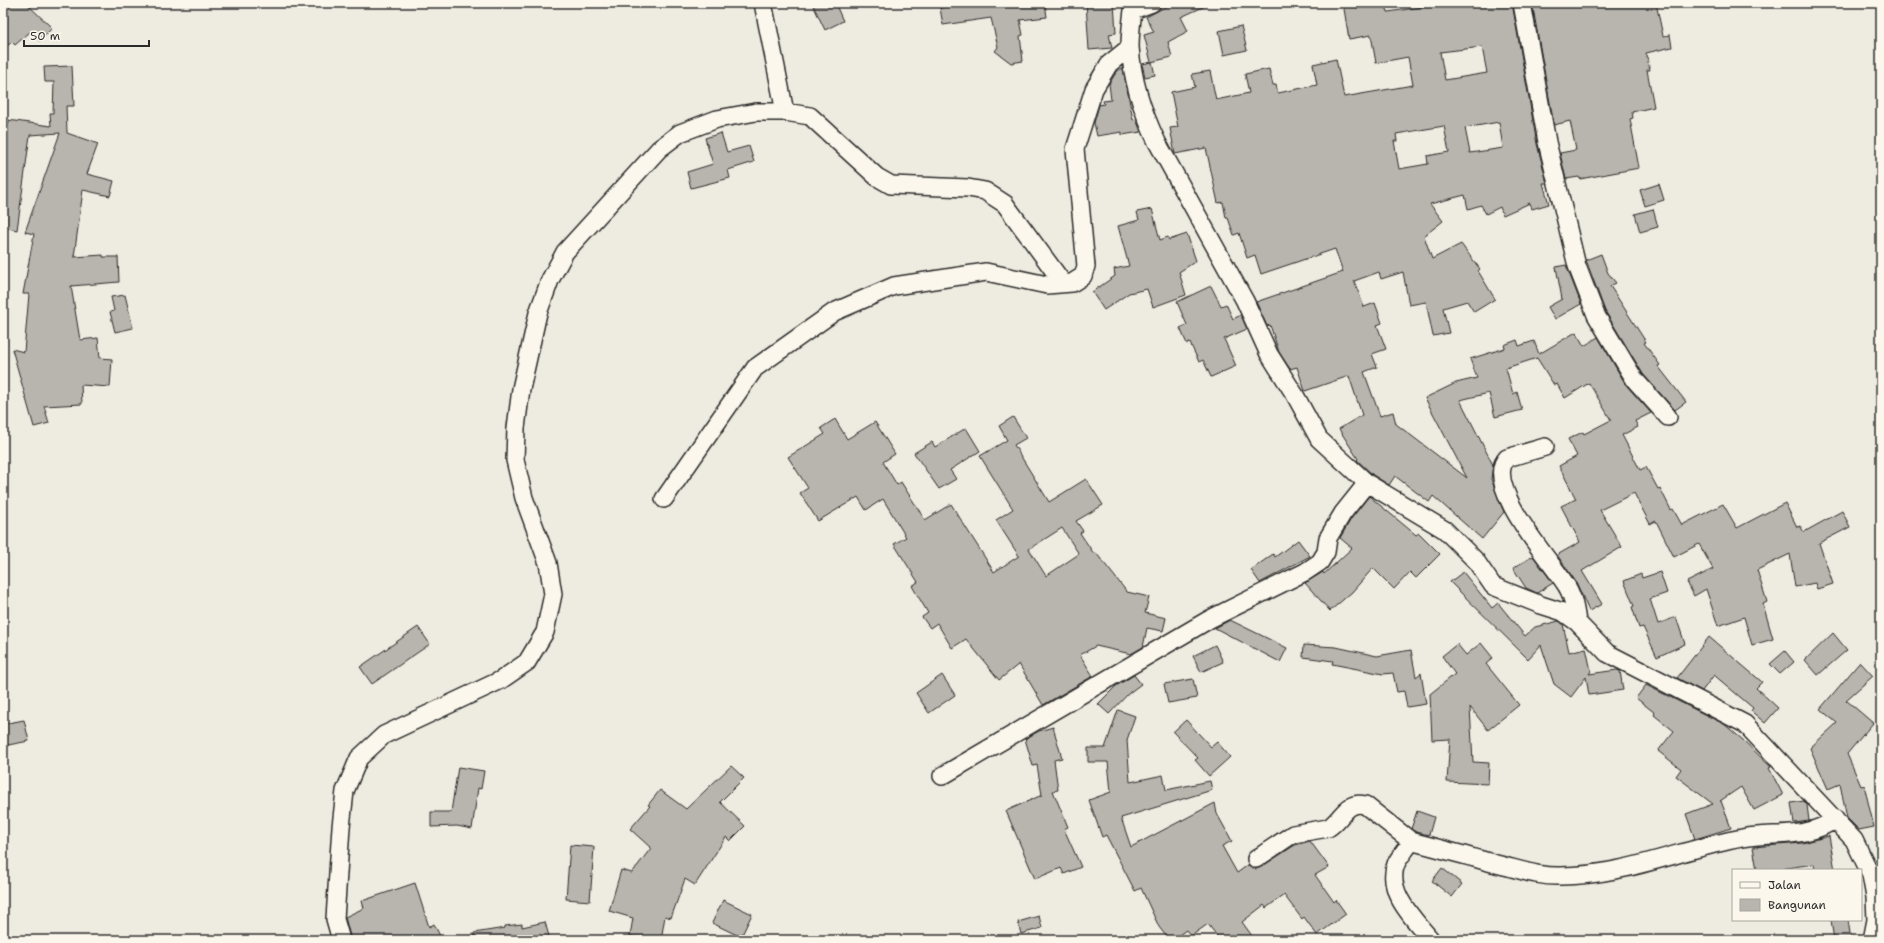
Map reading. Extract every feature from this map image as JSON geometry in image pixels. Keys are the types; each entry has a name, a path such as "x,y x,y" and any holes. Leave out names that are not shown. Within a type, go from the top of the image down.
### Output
{"street":[{"path":"763,3 785,112"},
{"path":"1152,3 1134,6 1130,46 1145,117 1157,142 1245,301 1269,354 1295,394 1319,439 1367,484 1445,530 1476,561 1494,586 1541,605 1563,612 1577,622 1607,653 1745,724 1854,840 1871,875 1875,897 1876,920 1872,940"},
{"path":"1522,3 1547,142 1576,266 1596,315 1623,361 1635,380 1668,417"},
{"path":"664,499 755,368 834,312 894,286 986,272 1046,285 1072,282 1083,276 1086,266 1075,149 1094,89 1109,64 1130,46"},
{"path":"342,940 335,919 341,827 345,791 360,758 384,735 501,680 527,662 545,632 553,594 548,563 524,498 515,460 516,428 521,389 538,313 550,280 565,252 660,149 680,133 717,119 756,112 785,112 810,116 877,177 891,185 968,188 985,191 1005,204 1063,283"},
{"path":"1545,447 1507,458 1503,462 1502,468 1505,486 1516,515 1571,593 1577,622"},
{"path":"942,776 1210,619 1310,569 1320,562 1326,552 1328,538 1343,512 1367,484"},
{"path":"1256,859 1293,834 1333,826 1347,808 1359,804 1364,805 1411,841 1537,875 1561,876 1620,869 1703,846 1753,836 1800,833 1814,830 1835,819"},
{"path":"1411,841 1403,852 1395,868 1394,872 1397,892 1403,904 1431,940"}],"building":[{"path":"3,3 26,3 52,28 40,41 30,32 15,45 12,42 3,49"},
{"path":"812,3 835,3 843,21 825,30"},
{"path":"972,3 1045,3 1047,17 1020,20 1023,35 1020,36 1023,61 1011,63 995,51 998,47 991,18 943,25 940,8"},
{"path":"1086,3 1114,3 1116,33 1109,34 1112,48 1089,50"},
{"path":"1173,3 1212,3 1181,17 1188,31 1168,42 1172,57 1151,62 1144,35 1154,32 1146,17"},
{"path":"1343,3 1385,3 1388,12 1450,3 1512,3 1537,144 1547,183 1543,183 1549,204 1532,209 1530,203 1503,215 1500,207 1486,214 1481,205 1468,209 1465,195 1430,204 1443,221 1424,236 1432,259 1461,244 1480,269 1478,271 1495,299 1474,312 1467,301 1443,308 1449,333 1433,336 1426,302 1409,305 1403,272 1381,279 1379,272 1354,281 1364,307 1375,303 1382,323 1377,325 1386,349 1372,354 1377,367 1364,372 1380,416 1393,412 1396,424 1467,478 1425,398 1456,383 1477,378 1470,359 1505,348 1504,345 1517,340 1519,346 1534,341 1539,354 1576,332 1584,346 1598,337 1626,385 1651,413 1635,421 1638,427 1622,435 1640,470 1646,467 1658,489 1660,488 1671,510 1673,509 1682,525 1723,504 1737,528 1785,503 1797,527 1800,526 1804,532 1842,511 1850,527 1819,543 1833,584 1817,589 1815,583 1795,587 1790,554 1757,570 1767,602 1763,604 1773,639 1752,645 1744,617 1718,626 1706,589 1694,596 1687,582 1713,569 1699,544 1674,557 1656,521 1650,524 1634,493 1600,510 1622,547 1582,571 1602,604 1589,611 1576,582 1557,555 1580,542 1561,506 1576,499 1559,466 1577,456 1568,439 1583,432 1584,434 1611,420 1589,383 1565,398 1557,384 1554,385 1537,358 1506,368 1513,394 1517,392 1522,410 1495,417 1489,393 1460,400 1493,465 1491,479 1504,512 1482,539 1433,496 1429,502 1395,476 1389,485 1373,475 1357,460 1358,459 1339,429 1362,415 1349,376 1305,391 1297,367 1290,369 1279,352 1270,325 1267,326 1256,302 1343,272 1335,249 1261,274 1255,255 1247,258 1239,233 1234,235 1228,218 1226,218 1223,202 1218,203 1206,148 1175,154 1170,128 1178,127 1171,92 1195,87 1192,74 1210,71 1216,100 1249,93 1245,74 1269,69 1273,85 1276,85 1278,93 1317,85 1313,64 1336,59 1344,97 1413,85 1408,57 1376,63 1371,35 1349,39","holes":["1482,47 1487,73 1445,80 1440,52","1499,122 1503,148 1470,153 1465,128","1444,126 1449,152 1427,156 1428,164 1399,169 1394,141 1397,141 1396,134"]},
{"path":"1532,3 1656,3 1663,36 1670,35 1672,47 1646,53 1650,70 1647,70 1654,107 1632,112 1633,118 1630,119 1639,168 1580,179 1579,177 1566,179 1560,153 1576,150 1570,121 1554,125"},
{"path":"1241,26 1247,50 1224,55 1219,31"},
{"path":"1152,62 1155,75 1145,77 1142,64"},
{"path":"72,66 74,106 66,106 67,133 98,144 87,174 114,181 110,196 83,190 74,257 103,255 103,257 118,257 119,282 71,286 80,340 98,338 100,358 112,359 110,387 81,385 82,404 44,406 49,423 34,427 12,349 24,352 29,294 23,294 34,234 25,232 60,133 30,135 17,230 3,227 3,122 9,123 8,120 51,126 50,113 53,113 54,82 45,82 44,67"},
{"path":"1123,68 1133,120 1136,119 1141,132 1122,135 1122,132 1097,136 1094,123 1099,105 1104,104 1103,101 1111,100 1109,84 1117,71"},
{"path":"721,133 727,152 749,146 754,162 728,170 730,178 691,188 687,172 713,164 705,138"},
{"path":"1659,184 1664,200 1645,206 1640,190"},
{"path":"1152,209 1160,240 1168,237 1169,240 1187,234 1196,261 1179,272 1186,295 1153,307 1147,289 1129,293 1104,310 1092,292 1115,276 1114,269 1129,266 1118,226 1139,220 1137,212"},
{"path":"1653,209 1658,227 1640,232 1635,214"},
{"path":"1601,254 1608,273 1616,283 1610,286 1646,342 1644,343 1660,365 1658,366 1686,402 1675,410 1643,374 1605,311 1586,260"},
{"path":"1566,265 1581,304 1555,319 1548,307 1562,299 1556,267"},
{"path":"1211,286 1221,306 1226,304 1233,319 1241,315 1247,329 1224,339 1236,366 1211,377 1203,360 1199,362 1190,343 1187,344 1180,328 1187,325 1177,302"},
{"path":"125,295 133,328 115,332 110,312 114,311 111,297"},
{"path":"1013,417 1026,438 1014,445 1049,502 1086,479 1103,505 1076,521 1083,531 1080,533 1094,554 1096,553 1127,592 1149,597 1145,613 1166,618 1163,631 1147,628 1143,647 1131,654 1096,646 1080,655 1093,676 1043,705 1019,664 999,680 966,639 952,648 937,623 930,628 922,617 928,613 912,586 918,582 894,544 906,537 883,499 866,510 858,497 818,521 800,493 808,488 788,457 825,434 821,428 835,419 847,439 875,422 895,454 883,462 897,485 901,482 925,520 951,504 994,572 1019,556 996,520 1013,509 980,456 1007,440 999,426","holes":["1062,528 1079,554 1046,576 1029,549"]},
{"path":"966,428 980,451 950,470 956,479 939,489 914,453 932,442 935,447"},
{"path":"1369,496 1416,535 1419,533 1440,554 1416,578 1410,572 1394,589 1373,568 1352,592 1330,611 1305,583 1323,572 1324,574 1352,548 1340,538 1351,519"},
{"path":"1298,540 1310,556 1260,583 1251,570 1273,554 1275,557"},
{"path":"1533,556 1553,583 1537,593 1526,588 1513,568"},
{"path":"1463,572 1492,608 1498,603 1525,636 1535,627 1559,621 1563,624 1569,652 1586,648 1591,671 1589,674 1617,670 1620,671 1623,690 1589,695 1586,677 1571,697 1554,684 1541,645 1528,659 1450,582"},
{"path":"1660,572 1667,593 1650,599 1658,624 1676,617 1685,644 1657,657 1643,627 1639,628 1632,607 1634,606 1624,581 1641,574 1642,578"},
{"path":"1230,620 1287,648 1280,662 1215,628"},
{"path":"418,627 430,644 372,684 360,667"},
{"path":"1833,633 1847,650 1818,675 1805,660"},
{"path":"1709,637 1762,682 1756,688 1778,708 1765,723 1751,711 1753,708 1714,675 1702,691 1677,678"},
{"path":"1481,643 1493,658 1486,664 1519,705 1488,730 1470,707 1473,762 1489,763 1488,784 1447,782 1450,739 1432,740 1430,694 1455,674 1442,656 1457,644 1466,655"},
{"path":"1215,645 1223,662 1201,672 1193,656"},
{"path":"1304,645 1336,647 1377,656 1411,650 1416,677 1421,673 1426,704 1407,707 1404,691 1397,692 1393,673 1383,674 1332,664 1333,661 1303,657"},
{"path":"1785,651 1794,662 1780,674 1770,664"},
{"path":"1860,662 1873,676 1846,700 1873,723 1847,754 1861,786 1864,785 1874,827 1859,830 1847,818 1840,784 1828,789 1810,748 1837,723 1820,709"},
{"path":"942,675 955,695 929,713 916,693"},
{"path":"1134,675 1141,684 1129,693 1109,714 1098,704 1116,686"},
{"path":"1193,679 1197,698 1168,703 1164,684"},
{"path":"1646,685 1724,724 1771,767 1769,768 1783,795 1754,810 1741,787 1720,801 1731,828 1695,839 1686,814 1713,804 1676,776 1681,769 1658,751 1674,731 1636,698"},
{"path":"1118,710 1135,716 1127,740 1130,782 1163,775 1166,790 1210,781 1212,790 1121,818 1131,847 1215,803 1217,814 1232,841 1222,846 1237,873 1248,865 1256,869 1261,867 1295,845 1310,841 1329,867 1315,875 1334,902 1336,900 1346,914 1317,935 1304,917 1302,919 1284,895 1266,908 1264,905 1242,922 1255,940 1220,940 1208,924 1191,936 1186,930 1172,940 1169,940 1159,927 1141,888 1135,891 1106,835 1102,837 1089,800 1111,792 1108,762 1088,762 1088,748 1105,748"},
{"path":"24,720 29,741 3,746 3,724"},
{"path":"1186,720 1211,747 1217,742 1230,757 1209,776 1195,760 1198,758 1173,732"},
{"path":"1053,727 1062,758 1054,760 1058,790 1053,791 1068,827 1064,829 1081,867 1064,874 1061,868 1035,879 1006,811 1042,795 1037,765 1033,766 1025,739 1039,731"},
{"path":"731,766 744,778 720,802 745,826 730,841 726,837 695,885 685,879 671,918 665,916 661,940 630,936 633,918 609,911 621,870 632,873 651,848 630,829 650,806 648,805 660,790 686,809"},
{"path":"458,767 484,771 481,789 478,788 472,829 457,826 431,827 431,812 451,812"},
{"path":"1804,801 1807,805 1809,821 1794,823 1791,803"},
{"path":"1417,811 1434,817 1429,835 1416,832 1411,829"},
{"path":"1829,836 1835,869 1815,869 1814,864 1780,869 1757,869 1753,847 1803,843"},
{"path":"570,845 594,847 590,901 566,899"},
{"path":"1442,868 1462,884 1452,897 1432,881"},
{"path":"415,883 429,927 434,924 442,940 351,940 345,917 364,908 362,901"},
{"path":"723,900 752,914 741,937 712,923"},
{"path":"1039,916 1042,928 1021,934 1018,922"},
{"path":"1831,921 1848,921 1851,940 1834,940"},
{"path":"545,922 550,940 475,940 474,933 505,928 505,926 522,924 522,927"}]}
